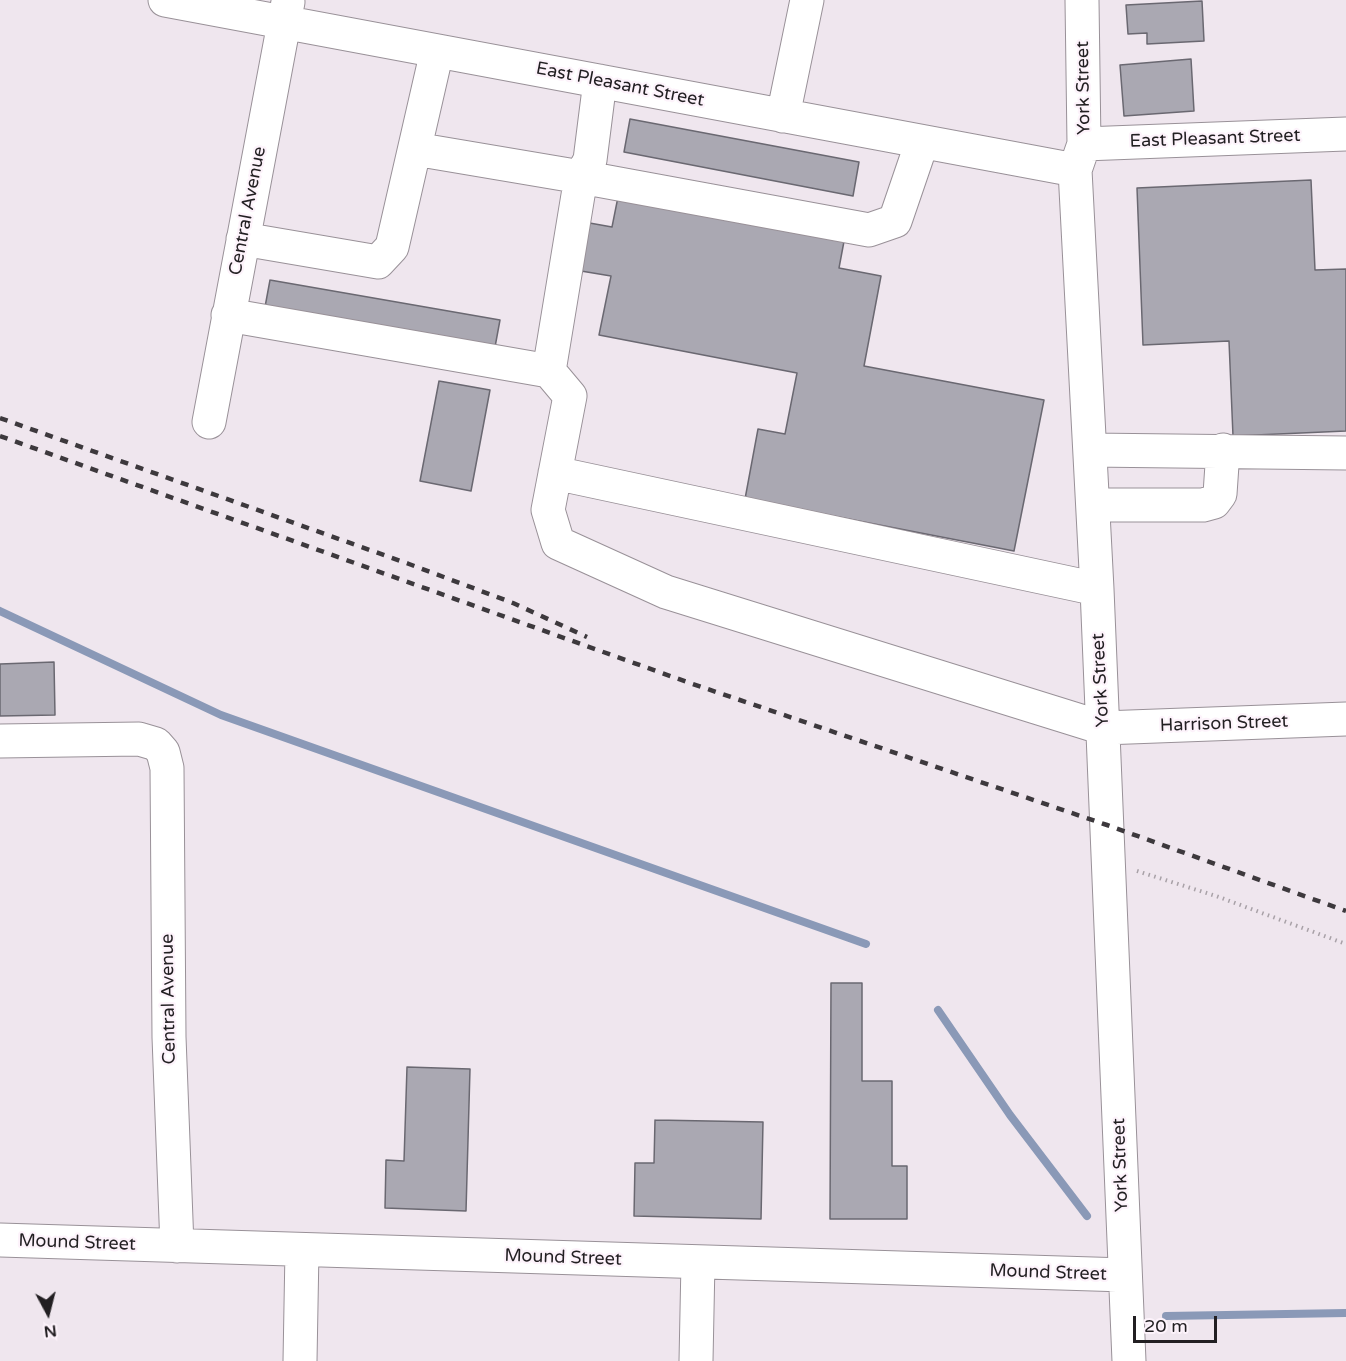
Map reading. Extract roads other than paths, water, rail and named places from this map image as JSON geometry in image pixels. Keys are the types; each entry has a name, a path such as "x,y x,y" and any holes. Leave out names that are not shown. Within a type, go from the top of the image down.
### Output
{"street":[{"name":"East Pleasant Street","path":"165,0 287,11 437,51 922,141 1079,157 1346,134"},
{"path":"783,116 807,0"},
{"name":"York Street","path":"1082,0 1079,157 1129,1361"},
{"name":"Central Avenue","path":"209,422 287,11"},
{"path":"243,239 378,262 392,247 437,51"},
{"path":"228,315 549,370 581,177 591,160 600,81"},
{"path":"415,149 869,230 895,220 922,141"},
{"name":"Harrison Street","path":"549,370 570,396 548,510 558,543 666,592 1103,729 1346,719"},
{"path":"1090,450 1346,453"},
{"path":"1093,505 1203,505 1214,502 1220,494 1223,450"},
{"path":"555,473 1096,590"},
{"name":"Central Avenue","path":"0,741 139,739 156,744 163,752 166,768 169,1037 177,1246"},
{"name":"Mound Street","path":"0,1240 1125,1275"},
{"path":"300,1361 302,1250"},
{"path":"696,1361 698,1262"}],"waterway":[{"path":"0,611 221,715 866,944"},
{"path":"938,1010 1010,1115 1087,1216"},
{"path":"1166,1316 1346,1313"}],"railway":[{"path":"0,418 409,564 513,603 587,637"},
{"path":"0,436 687,682 1107,825 1346,911"}]}
